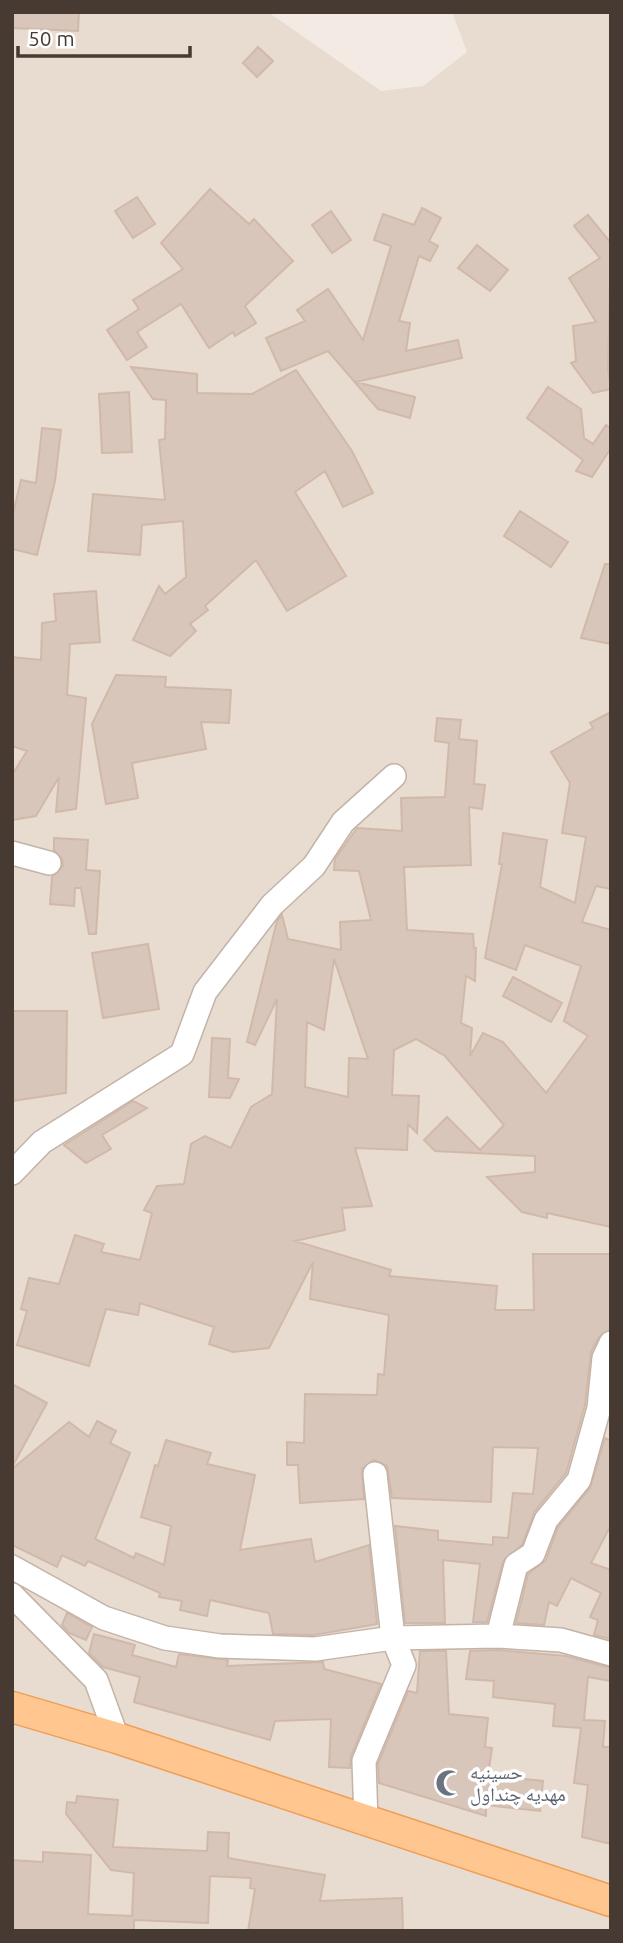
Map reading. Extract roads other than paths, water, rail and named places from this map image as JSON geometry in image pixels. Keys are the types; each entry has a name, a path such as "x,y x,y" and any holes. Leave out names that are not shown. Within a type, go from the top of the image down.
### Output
{"main road":[{"path":"12,1707 117,1738 611,1901"}],"street":[{"path":"12,1173 42,1142 182,1054 205,992 271,905 314,866 343,822 394,776"},
{"path":"12,853 49,863"},
{"path":"498,1636 516,1565 533,1555 546,1520 579,1480 599,1408 604,1358 611,1343"},
{"path":"366,1822 364,1761 404,1665 393,1638 375,1474"},
{"path":"12,1567 104,1618 165,1638 271,1650 315,1649 393,1638 498,1636 561,1640 611,1654"},
{"path":"12,1595 96,1680 117,1738"}],"place":[{"name":"حسینیه مهدیه چنداول","path":"449,1783"}]}
